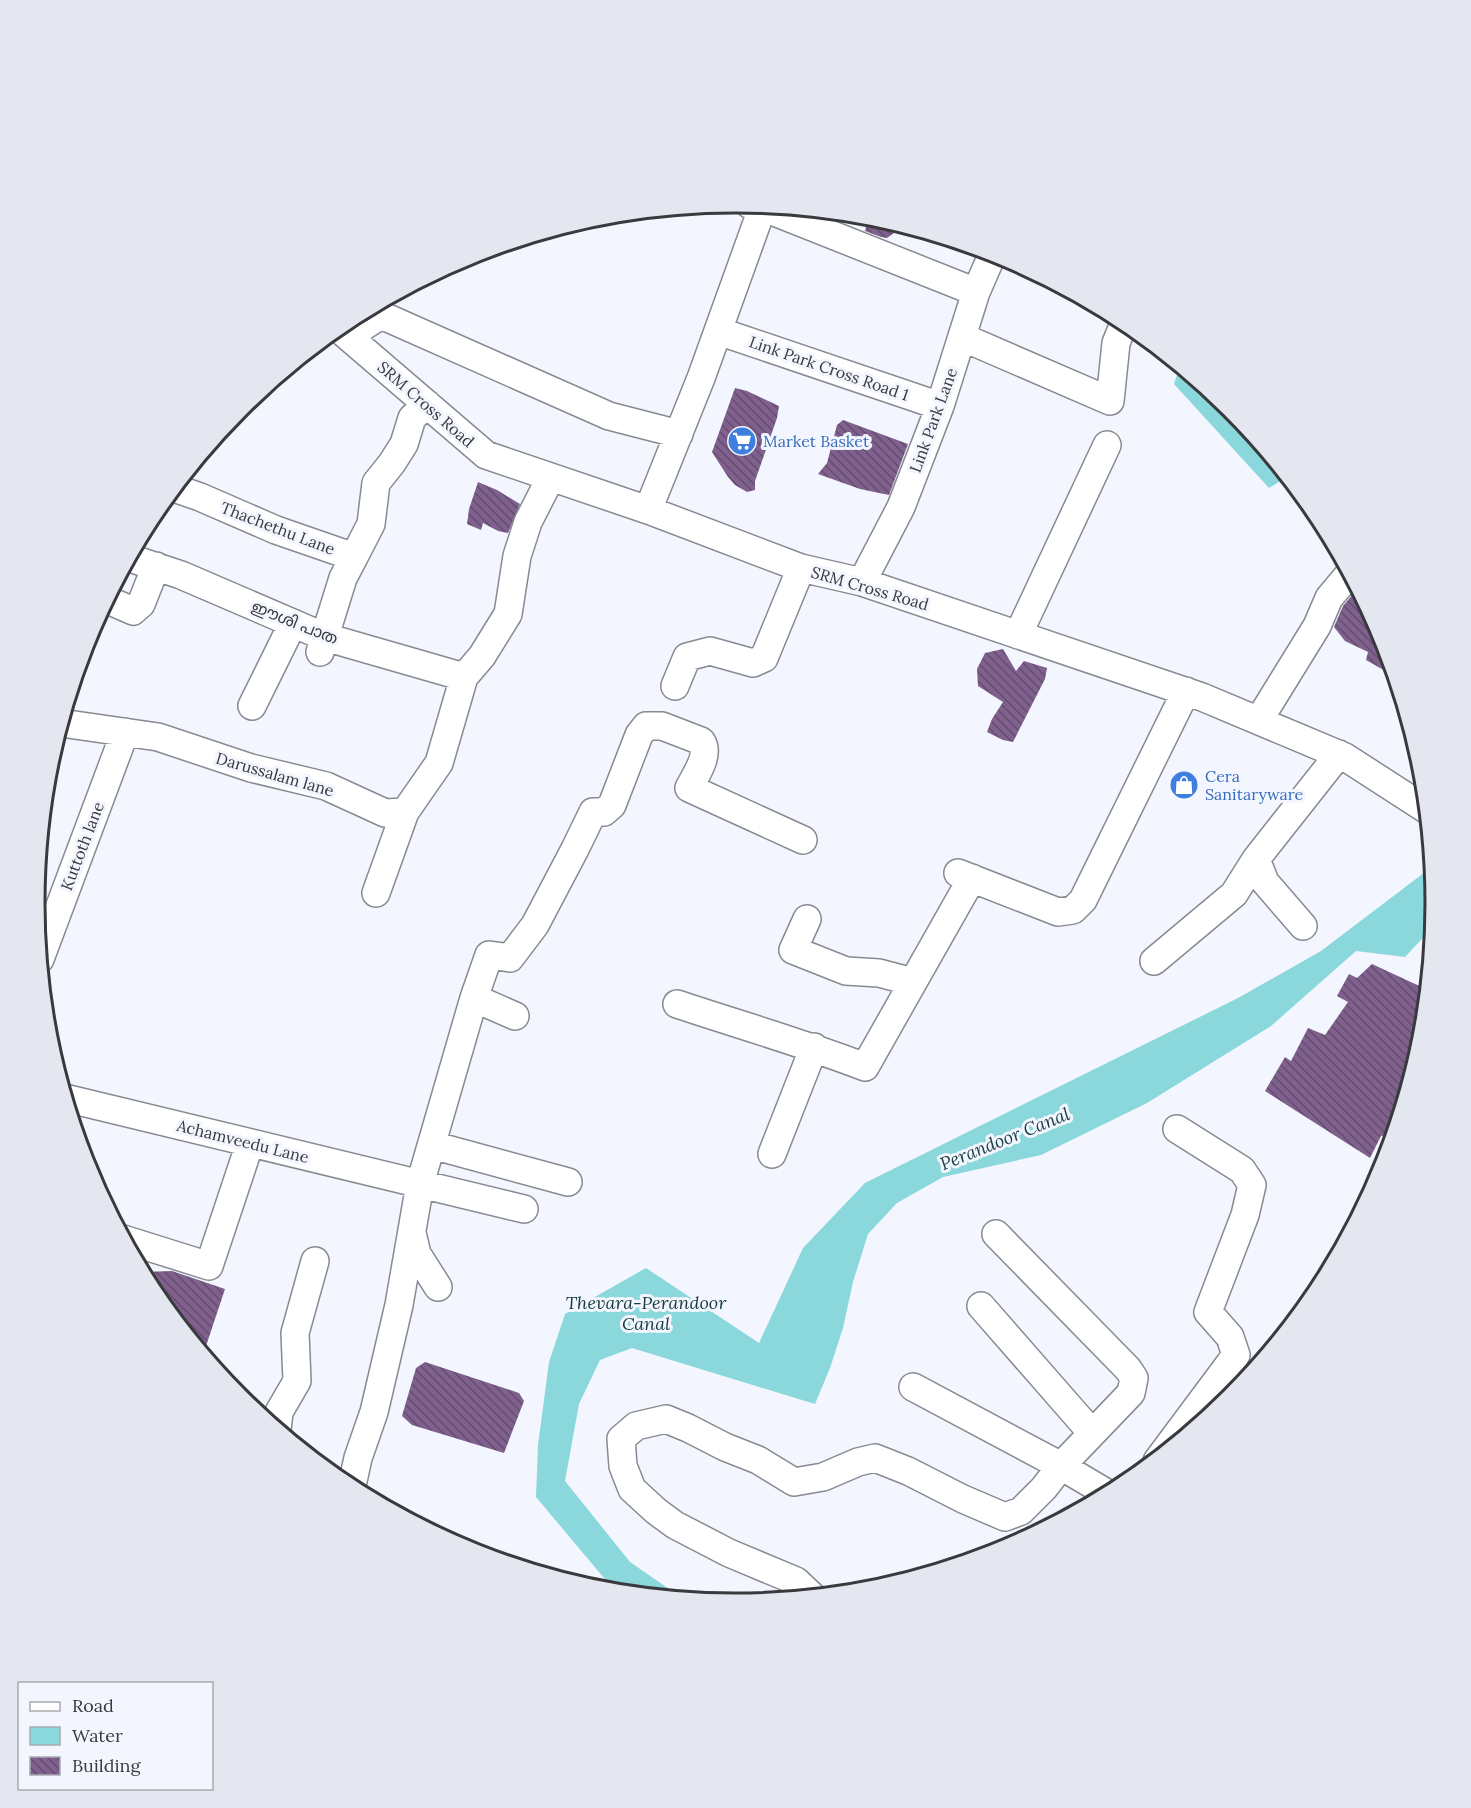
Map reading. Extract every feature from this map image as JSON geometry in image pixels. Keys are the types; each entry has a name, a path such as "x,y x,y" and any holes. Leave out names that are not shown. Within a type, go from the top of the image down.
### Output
{"street":[{"path":"648,510 718,331 755,214"},
{"path":"781,215 976,292"},
{"name":"Link Park Lane","path":"862,582 901,507 940,406 976,292 989,262"},
{"path":"363,323 381,315 609,416 679,434"},
{"name":"Link Park Cross Road 1","path":"718,331 940,406"},
{"path":"962,337 1110,401 1116,343 1121,331"},
{"name":"SRM Cross Road","path":"346,334 486,455 648,510 801,568 862,582 1186,691 1339,754 1419,805"},
{"name":"Thachethu Lane","path":"183,491 276,530 354,557 371,524 376,483 404,444 412,418 427,404"},
{"path":"1018,635 1107,445"},
{"path":"376,893 405,812 439,763 464,677 482,656 508,614 517,556 528,522 551,477"},
{"path":"323,645 343,578 354,557"},
{"name":"ഈശി പാത","path":"137,560 181,574 293,623 323,645 464,677"},
{"path":"117,604 133,611 141,604 156,566"},
{"path":"675,686 687,657 710,651 753,663 764,658 801,568"},
{"path":"1259,720 1317,626 1329,598 1344,580"},
{"path":"252,706 293,623"},
{"path":"677,1004 766,1034 814,1047 865,1067 913,982 965,876 1058,912 1073,910 1083,900 1186,691"},
{"name":"Darussalam lane","path":"69,724 158,737 251,768 326,786 385,813 405,812"},
{"path":"353,1479 374,1412 399,1305 420,1184 474,998 489,955 510,958 535,925 592,812 604,812 612,805 639,735 646,726 662,726 701,741 704,745 704,756 689,788 803,840"},
{"name":"Kuttoth lane","path":"46,943 125,732"},
{"path":"1154,962 1234,894 1256,859 1339,754"},
{"path":"1256,859 1266,882 1303,926"},
{"path":"807,919 793,950 846,971 879,972 913,982"},
{"path":"474,998 515,1016"},
{"path":"772,1154 814,1047"},
{"name":"Achamveedu Lane","path":"74,1100 524,1209"},
{"path":"1176,1435 1236,1355 1230,1337 1208,1312 1245,1215 1252,1185 1242,1170 1177,1129"},
{"path":"134,1243 209,1266 250,1143"},
{"path":"432,1145 568,1182"},
{"path":"412,1233 417,1254 438,1287"},
{"path":"806,1591 796,1581 729,1553 675,1526 656,1511 632,1489 623,1466 621,1440 636,1426 666,1419 758,1460 794,1482 823,1477 858,1462 875,1458 908,1471 1005,1517 1021,1511 1131,1393 1134,1378 1128,1369 996,1234"},
{"path":"278,1421 279,1413 297,1381 295,1333 315,1261"},
{"path":"981,1306 1092,1433"},
{"path":"913,1387 1101,1490"}],"water":[{"path":"1177,374 1224,416 1281,481 1269,488 1174,384"},
{"name":"Thevara-Perandoor Canal","path":"1425,872 1425,935 1405,957 1356,951 1271,1026 1147,1103 1041,1155 943,1177 897,1203 868,1234 853,1282 843,1328 815,1404 632,1348 600,1360 579,1404 565,1481 630,1562 673,1591 609,1583 536,1497 538,1445 549,1362 565,1314 646,1268 759,1343 803,1248 865,1183 1238,998 1321,951"}],"building":[{"path":"866,226 895,233 887,238 865,231"},
{"name":"Market Basket","path":"735,388 779,406 755,481 755,490 747,492 735,485 728,477 712,452"},
{"path":"843,420 908,444 889,495 860,489 818,474 827,463 837,425"},
{"path":"478,482 520,504 508,533 498,531 483,523 481,530 467,524 469,509"},
{"path":"1353,595 1385,671 1366,660 1368,652 1345,641 1334,627 1343,606"},
{"path":"1003,649 1016,671 1024,661 1047,668 1045,679 1013,742 987,732 1003,702 978,686 977,669 985,653"},
{"path":"1372,964 1421,987 1413,1039 1402,1083 1385,1135 1381,1136 1370,1158 1265,1091 1285,1057 1291,1061 1308,1028 1325,1035 1348,1002 1337,996 1349,974 1357,978"},
{"path":"172,1271 225,1289 206,1346 161,1288 151,1272"},
{"path":"425,1362 519,1393 524,1401 504,1453 412,1425 402,1416 416,1368"}],"place":[{"name":"Market Basket","path":"742,441"},
{"name":"Cera Sanitaryware","path":"1184,785"}],"water label":[{"name":"Perandoor Canal","path":"1005,1139"}]}
